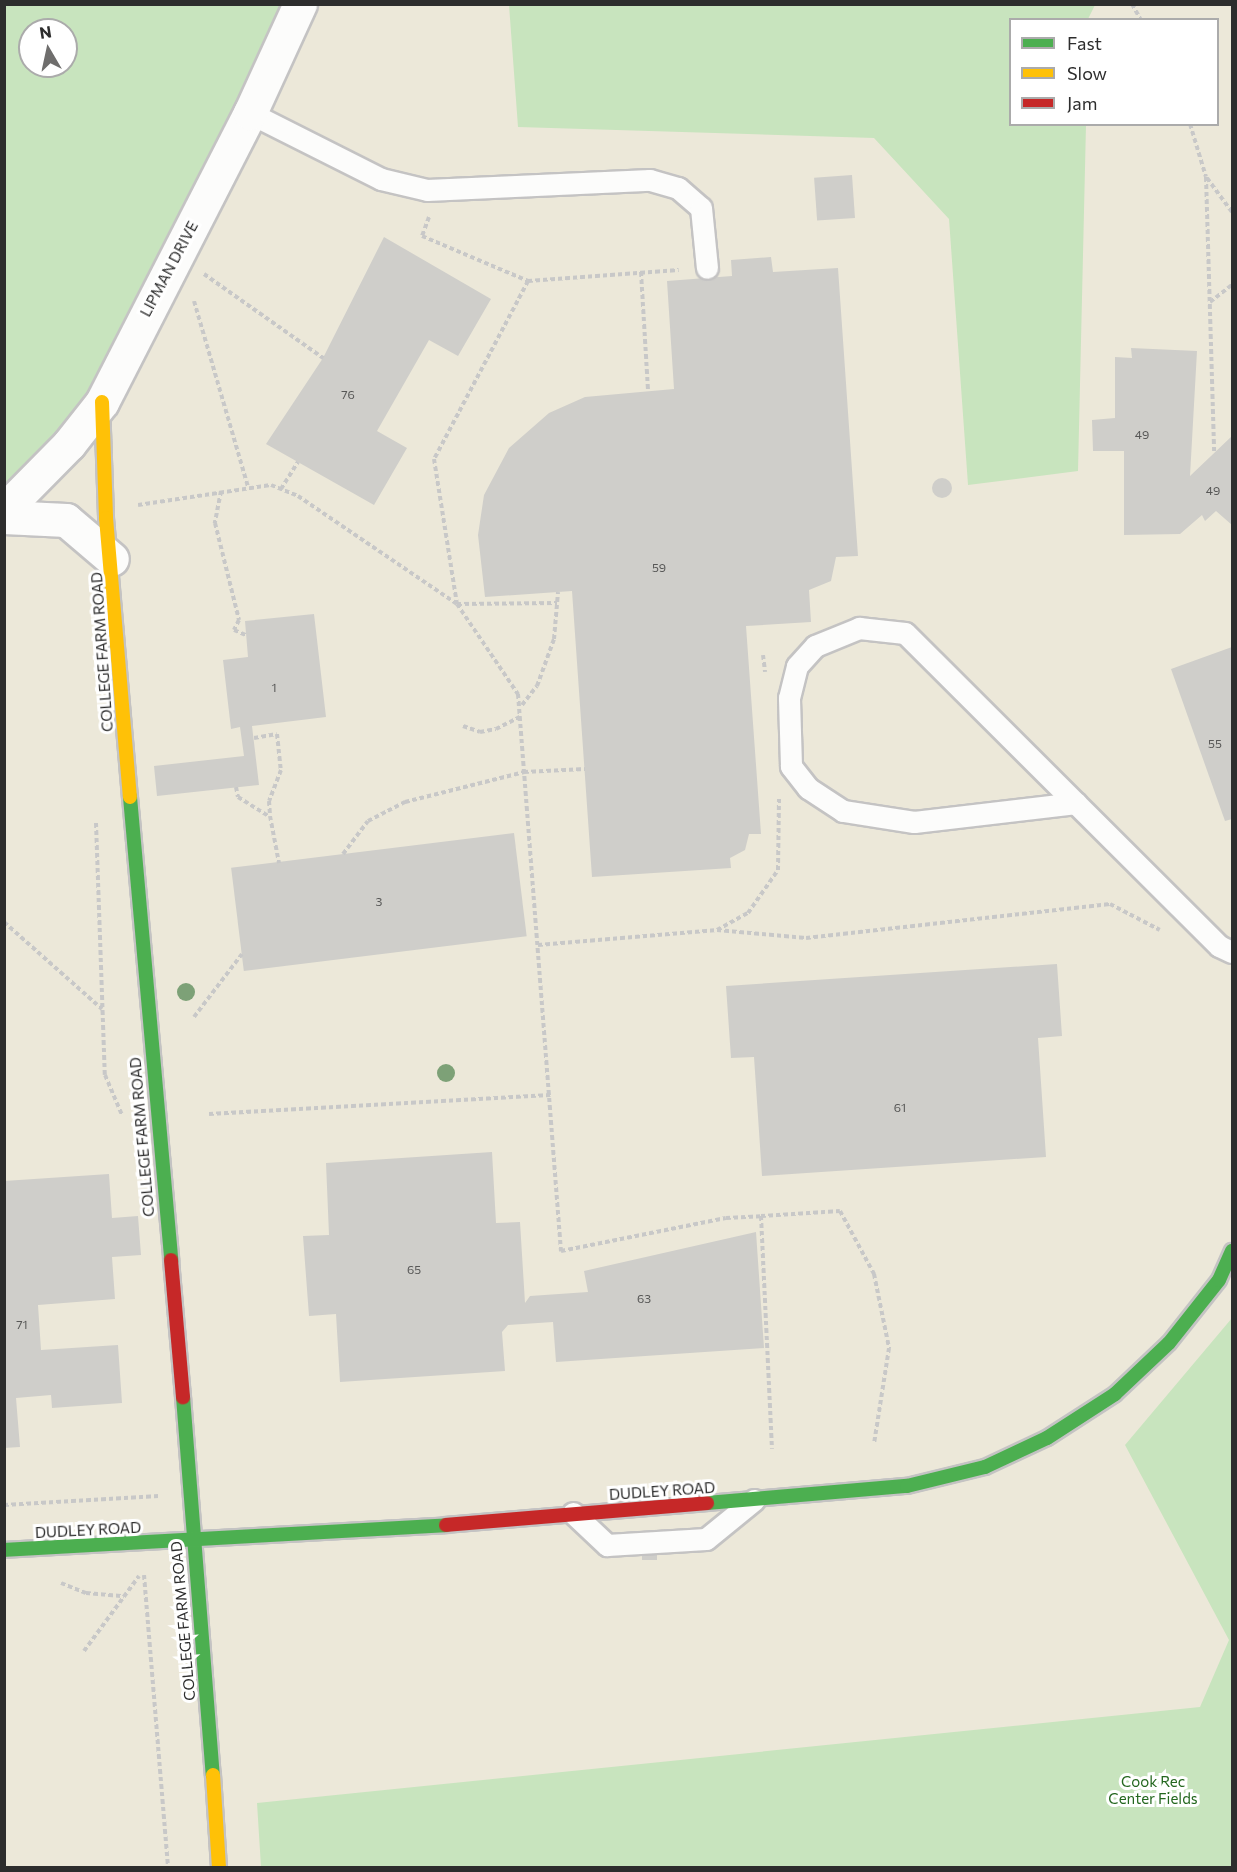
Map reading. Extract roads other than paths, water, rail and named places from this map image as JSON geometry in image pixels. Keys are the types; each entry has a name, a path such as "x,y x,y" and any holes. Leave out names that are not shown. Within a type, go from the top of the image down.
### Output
{"street":[{"name":"LIPMAN DRIVE","path":"4,510 69,444 102,402 250,113 300,4"},
{"name":"COLLEGE FARM ROAD","path":"102,402 112,559 192,1542 199,1577 219,1868"},
{"path":"4,517 66,520 112,559"},
{"name":"DUDLEY ROAD","path":"4,1550 192,1542 754,1500 907,1486 985,1467 1047,1438 1115,1394 1169,1343 1219,1280 1233,1251"}],"lane":[{"path":"250,113 381,179 427,190 650,180 678,188 701,208 707,268"},
{"path":"1076,803 914,822 843,811 808,788 791,766 789,699 797,666 815,646 859,628 905,633 1076,803 1219,946 1233,952"},
{"path":"573,1514 607,1545 706,1539 754,1500"}],"park label":[{"name":"Cook Rec Center Fields","path":"1153,1790"}]}
